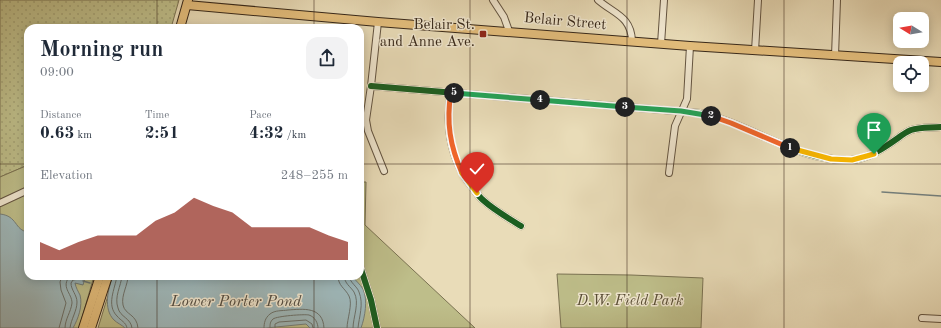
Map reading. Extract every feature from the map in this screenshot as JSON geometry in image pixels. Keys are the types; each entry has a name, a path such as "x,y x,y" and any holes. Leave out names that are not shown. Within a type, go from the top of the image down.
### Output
{"main road":[{"name":"Belair Street","path":"187,2 378,22 755,51 941,62"},
{"path":"181,24 187,2"},
{"path":"92,328 99,280"},
{"path":"84,328 106,280"}],"street":[{"path":"492,0 504,17 509,31"},
{"path":"598,0 622,17 630,27 632,41"},
{"path":"661,44 664,0"},
{"path":"755,51 758,0"},
{"path":"835,56 837,0"},
{"path":"364,115 371,86 378,22"},
{"path":"669,173 675,126 687,99 690,46"},
{"path":"371,86 700,113 720,118 795,150 831,159 852,160 869,155 911,130 941,127"},
{"path":"451,92 449,131 454,156 464,177 482,199 521,226"},
{"path":"364,121 384,171"},
{"path":"0,203 24,192"},
{"path":"364,278 371,300 377,328"},
{"path":"922,318 941,319"}],"green space":[{"path":"0,0 179,0 172,24 24,24 24,167 0,177"},
{"path":"24,167 24,280 93,280 79,328 0,328 0,177"},
{"name":"Lower Porter Pond","path":"364,182 366,182 365,225 475,328 98,328 113,280 364,280"},
{"name":"D.W. Field Park","path":"557,274 703,278 701,328 561,328"}],"water":[{"path":"0,214 10,217 20,229 24,231 24,280 84,280 83,285 75,283 80,295 81,304 78,317 73,328 0,328"},
{"name":"Lower Porter Pond","path":"112,280 356,280 365,293 366,303 361,328 310,328 306,324 266,328 125,328 114,320 108,310 108,293"}],"waterway":[{"path":"882,192 941,196"},
{"path":"83,281 90,283"}],"cycle path":[{"path":"371,86 700,113 738,125 793,149 831,159 851,160 864,158 911,130 941,127"},
{"path":"451,92 449,105 450,131 459,167 465,178 482,199 496,211 521,226"},
{"path":"364,278 371,300 377,328"}],"place":[{"name":"Belair St. and Anne Ave.","path":"483,34"}],"route":[{"path":"477,193 464,177 454,156 449,131 451,92 700,113 720,118 795,150 816,156 831,159 852,160 874,154"}]}
